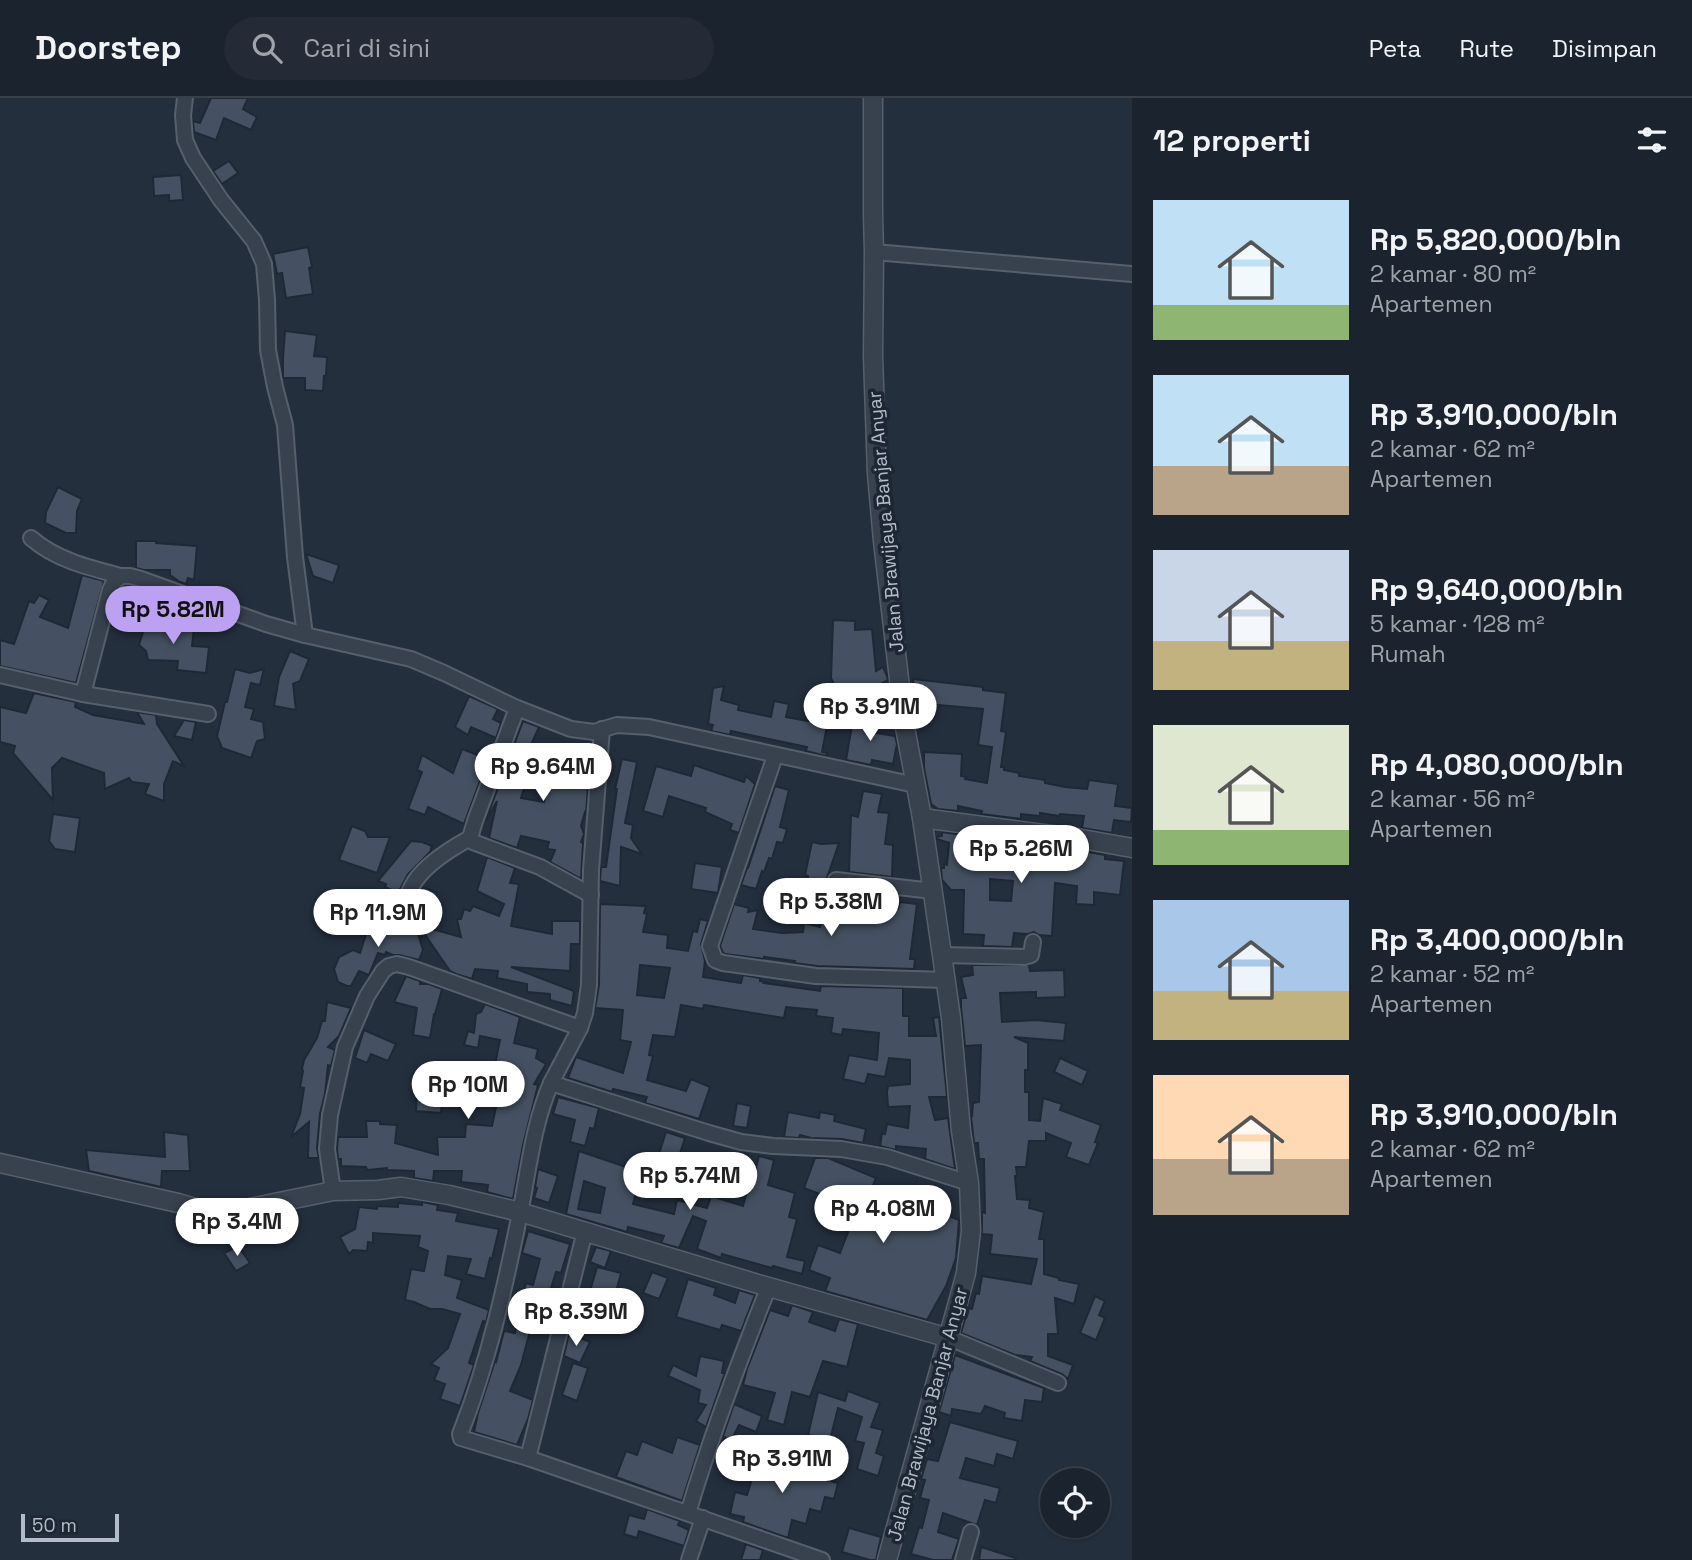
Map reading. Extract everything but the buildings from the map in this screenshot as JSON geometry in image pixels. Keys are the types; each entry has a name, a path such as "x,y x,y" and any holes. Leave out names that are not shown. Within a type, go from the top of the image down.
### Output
{"street":[{"path":"185,98 183,115 186,140 193,159 254,241 264,264 268,350 285,425 295,557 305,635"},
{"name":"Jalan Brawijaya Banjar Anyar","path":"873,98 873,356 877,474 904,722 922,818 951,1018 971,1220 966,1273 887,1560"},
{"path":"874,252 1132,274"},
{"path":"31,538 42,547 70,560 121,576 141,579 266,624 411,659 517,708 571,729 594,732 617,726 649,727 915,785"},
{"path":"83,694 110,590 121,576"},
{"path":"0,675 83,694 208,714"},
{"path":"400,920 411,887 422,874 441,856 470,838 517,708"},
{"path":"602,729 590,895 589,985 585,1013 551,1083 538,1118 520,1212 485,1361 460,1437 822,1560"},
{"path":"775,756 710,946 715,960 816,976 946,980"},
{"path":"922,818 1132,848"},
{"path":"470,838 473,842 540,867 590,895"},
{"path":"836,880 933,891"},
{"path":"942,955 1024,957 1031,954 1033,942"},
{"path":"333,1191 327,1149 330,1115 345,1047 367,996 389,966 397,964 409,967 580,1028"},
{"path":"551,1083 741,1142 841,1149 887,1157 969,1183"},
{"path":"0,1163 202,1210 235,1211 333,1191 401,1187 449,1195 520,1212 949,1338 1058,1383"},
{"path":"528,1458 585,1231"},
{"path":"688,1513 707,1450 769,1286"},
{"path":"689,1560 703,1518"},
{"path":"963,1560 971,1532"}]}
